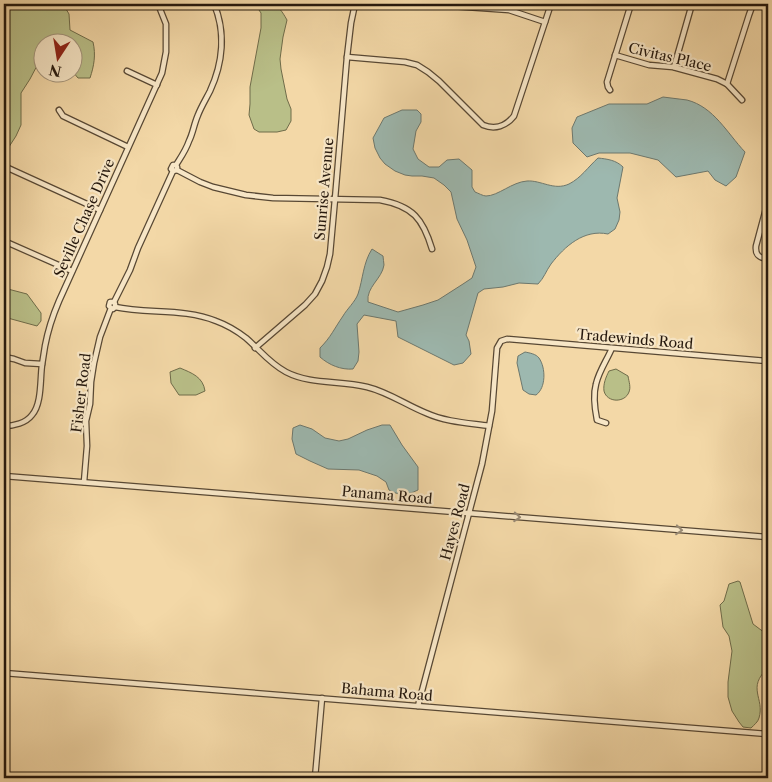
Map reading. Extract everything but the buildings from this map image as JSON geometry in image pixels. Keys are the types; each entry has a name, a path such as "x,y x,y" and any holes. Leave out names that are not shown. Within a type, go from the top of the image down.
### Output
{"street":[{"name":"Seville Chase Drive","path":"4,426 16,425 25,421 32,416 36,409 42,364 53,316 157,85 165,63 167,44 166,24 158,4"},
{"name":"Fisher Road","path":"84,482 86,421 90,404 94,363 100,337 138,248 190,140 196,118 215,80 222,43 221,25 214,4"},
{"name":"Sunrise Avenue","path":"255,348 305,305 322,281 327,267 335,199 346,57 355,4"},
{"path":"441,4 509,10 545,22"},
{"path":"346,57 405,62 417,65 439,81 483,125 495,127 509,121 514,116 551,4"},
{"path":"610,90 607,82 632,4"},
{"path":"674,67 692,4"},
{"path":"728,84 753,4"},
{"name":"Civitas Place","path":"615,55 649,65 674,67 716,79 728,84 742,100"},
{"path":"127,71 157,85"},
{"path":"59,110 63,116 128,146"},
{"path":"8,168 100,210"},
{"path":"175,169 213,187 246,195 273,198 380,200 392,202 405,207 422,223 428,234 432,249"},
{"path":"768,201 756,250 759,257 768,259"},
{"path":"4,241 72,271"},
{"path":"113,306 190,314 217,321 247,339 268,361 299,378 368,387 379,390 438,418 489,426"},
{"name":"Tradewinds Road","path":"501,341 507,339 768,360"},
{"name":"Hayes Road","path":"418,706 482,464 492,410 498,348 501,341"},
{"path":"606,423 597,420 596,385 612,348"},
{"path":"4,357 25,363 42,364"},
{"name":"Panama Road","path":"4,476 768,537"},
{"name":"Bahama Road","path":"4,673 768,734"},
{"path":"315,778 322,698"}],"green space":[{"path":"4,4 63,4 69,14 70,30 74,32 32,32 32,75 21,93 21,125 16,136 4,152"},
{"path":"255,4 274,5 287,20 280,59 287,99 291,109 291,121 286,130 277,132 259,132 254,129 249,115 250,87 261,28 261,13"},
{"path":"82,36 93,42 94,47 90,78 82,78"},
{"path":"4,288 27,294 41,313 41,321 37,326 4,317"},
{"path":"180,368 199,379 205,391 196,395 179,395 171,383 170,372"},
{"path":"616,369 628,376 630,386 627,396 620,400 609,398 604,391 609,371"},
{"path":"740,582 753,624 765,633 768,633 768,668 758,681 757,693 760,711 756,723 751,728 743,727 739,722 732,711 728,697 732,651 729,636 723,627 720,605 724,601 729,584"}],"water":[{"path":"663,97 687,100 705,108 745,152 736,177 726,186 715,180 708,171 676,177 658,160 630,153 599,153 587,157 573,143 572,128 577,117 609,104 647,104"},
{"path":"402,110 417,110 421,114 421,122 416,131 413,149 418,159 429,167 439,167 447,160 459,159 472,170 472,187 475,192 485,196 527,181 553,186 569,184 581,176 598,158 608,159 617,163 623,167 617,198 620,212 619,220 615,229 608,234 591,234 569,245 551,264 538,284 519,283 484,289 478,293 466,335 471,354 463,363 454,365 398,337 396,321 364,315 357,324 358,361 353,369 340,368 331,365 320,357 320,348 357,297 363,271 372,249 383,256 384,265 383,270 369,292 368,302 398,312 438,300 472,278 476,267 467,240 457,219 451,192 434,178 405,175 395,171 385,164 375,148 373,138 384,118"},
{"path":"525,352 538,357 543,367 544,378 542,388 536,395 529,394 523,390 517,363 518,356"},
{"path":"300,425 312,429 325,438 339,441 382,425 390,425 418,467 418,490 406,494 397,493 389,490 386,482 377,476 359,470 328,469 296,454 292,439 293,428"}]}
